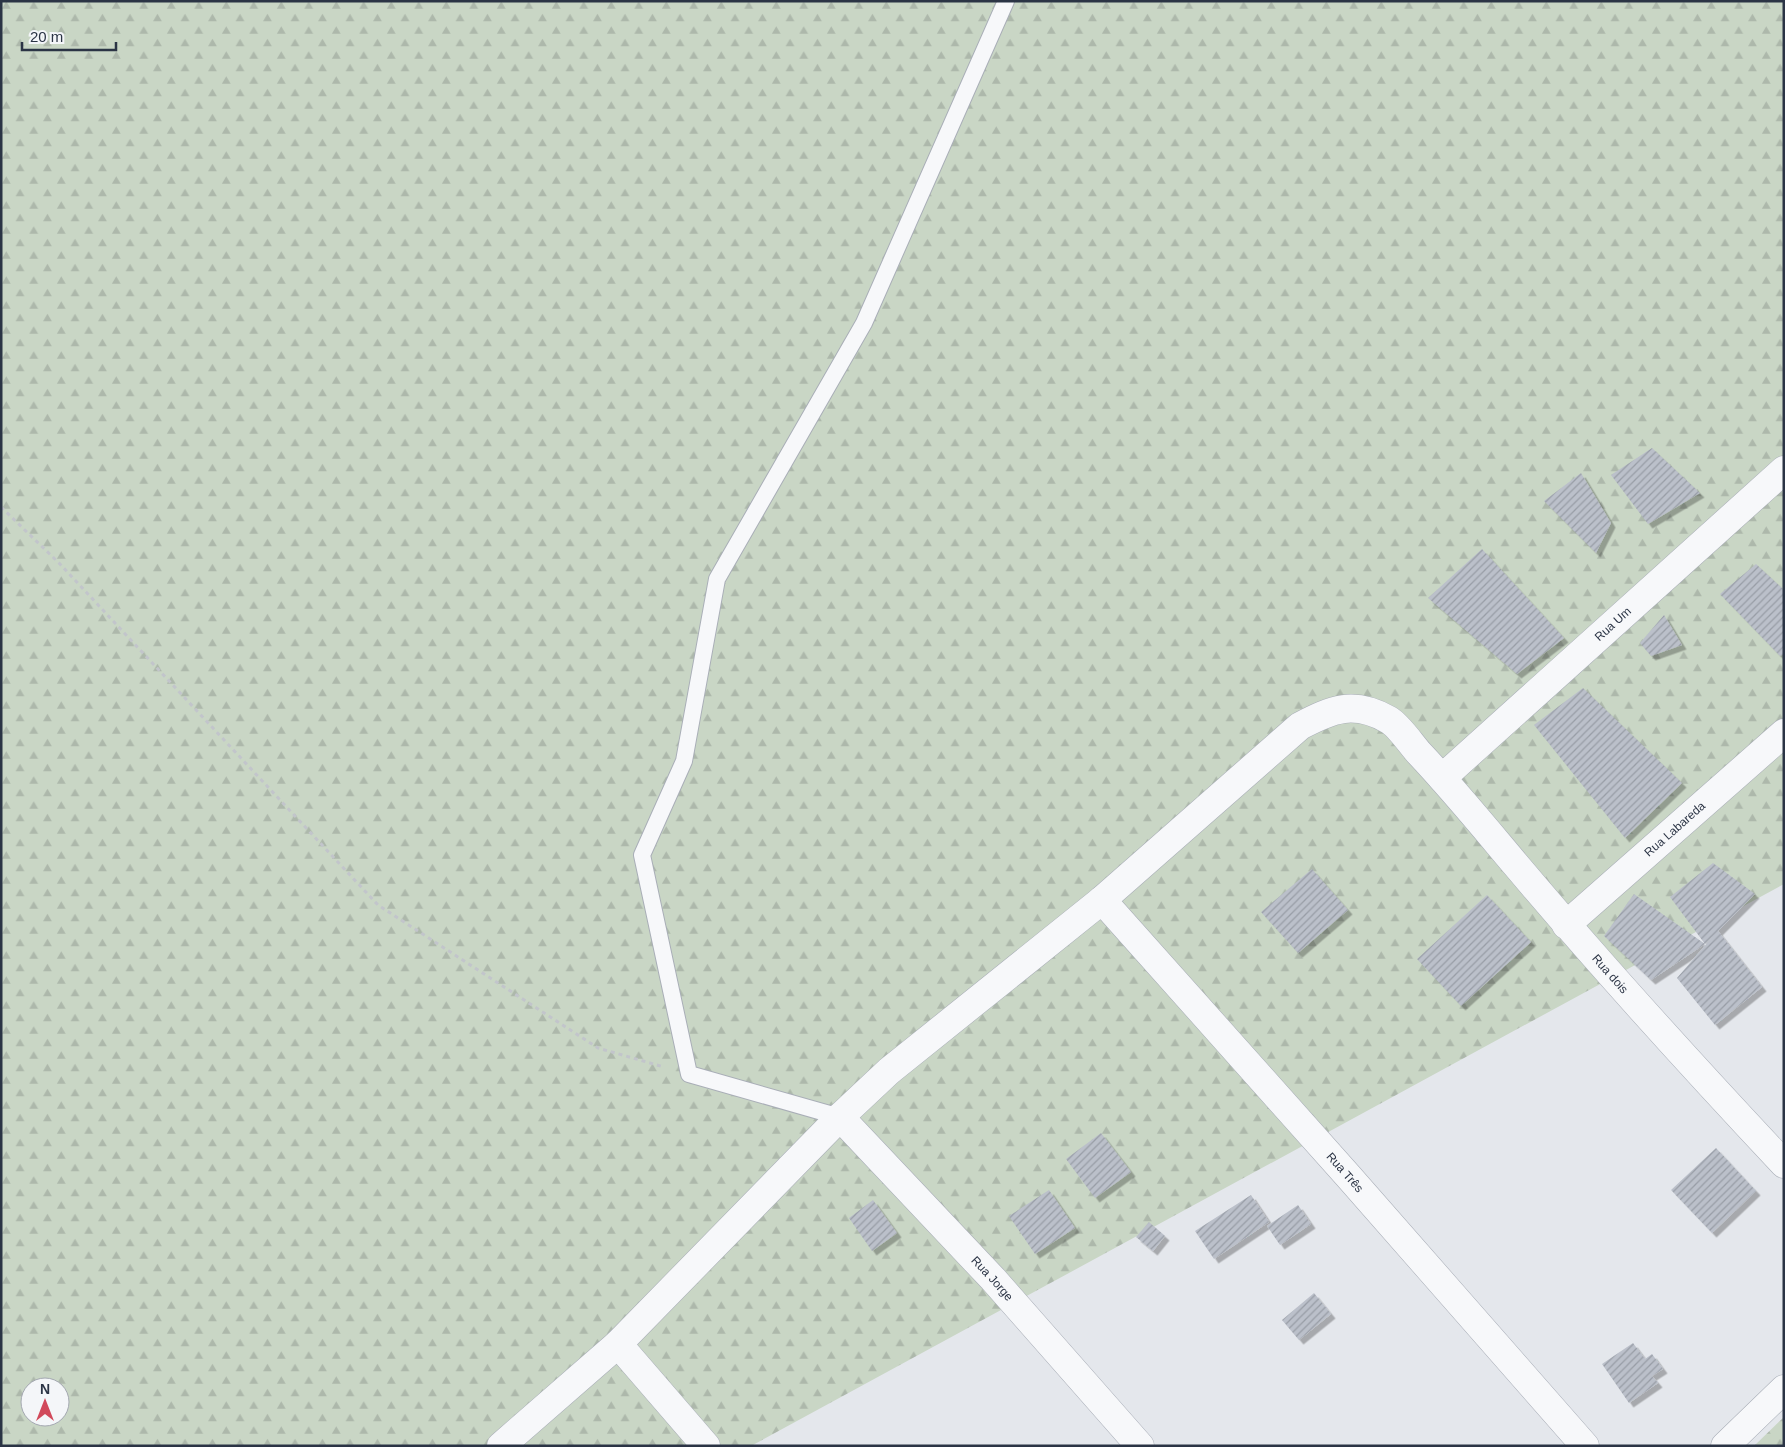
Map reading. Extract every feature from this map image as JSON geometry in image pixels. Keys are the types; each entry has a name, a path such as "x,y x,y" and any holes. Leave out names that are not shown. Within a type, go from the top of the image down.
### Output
{"street":[{"name":"Rua Um","path":"1442,778 1784,470"},
{"name":"Rua dois","path":"500,1446 618,1344 840,1117 890,1071 1102,900 1300,726 1326,712 1349,708 1368,711 1390,720 1442,778 1566,925 1674,1046 1784,1164"},
{"name":"Rua Labareda","path":"1566,925 1784,733"},
{"name":"Rua Três","path":"1102,900 1300,1121 1585,1446"},
{"name":"Rua Jorge","path":"840,1117 993,1278 1140,1446"},
{"path":"618,1344 706,1446"},
{"path":"1725,1446 1784,1389"}],"lane":[{"path":"840,1117 689,1074 642,855 684,762 717,580 864,323 1006,1"}],"path":[{"path":"1,507 59,563 378,905 598,1048 689,1074"}],"green space":[{"path":"1,1 1784,1 1784,884 751,1446 1,1446"},
{"path":"1784,1417 1784,1446 1754,1446"}],"building":[{"path":"1652,448 1700,493 1648,524 1611,475"},
{"path":"1581,473 1611,523 1596,553 1544,501"},
{"path":"1482,549 1564,638 1517,674 1428,598"},
{"path":"1756,564 1784,590 1784,654 1780,656 1720,594"},
{"path":"1664,615 1682,645 1651,656 1640,643"},
{"path":"1583,688 1682,783 1625,838 1534,725"},
{"path":"1713,863 1755,894 1718,931 1762,987 1715,1025 1677,978 1715,934 1705,944 1670,897"},
{"path":"1312,869 1348,910 1298,953 1261,912"},
{"path":"1634,894 1705,944 1651,980 1604,936"},
{"path":"1487,895 1531,942 1461,1006 1417,959"},
{"path":"1101,1133 1131,1172 1095,1198 1066,1159"},
{"path":"1716,1148 1756,1191 1712,1233 1671,1190"},
{"path":"1049,1190 1075,1228 1035,1254 1009,1216"},
{"path":"1251,1195 1269,1222 1214,1259 1195,1231"},
{"path":"873,1200 897,1233 872,1251 849,1218"},
{"path":"1298,1205 1311,1224 1280,1245 1267,1226"},
{"path":"1149,1222 1165,1236 1153,1251 1136,1237"},
{"path":"1314,1293 1331,1314 1299,1340 1282,1320"},
{"path":"1633,1343 1645,1359 1652,1354 1663,1369 1652,1376 1658,1383 1629,1403 1602,1364"}]}
